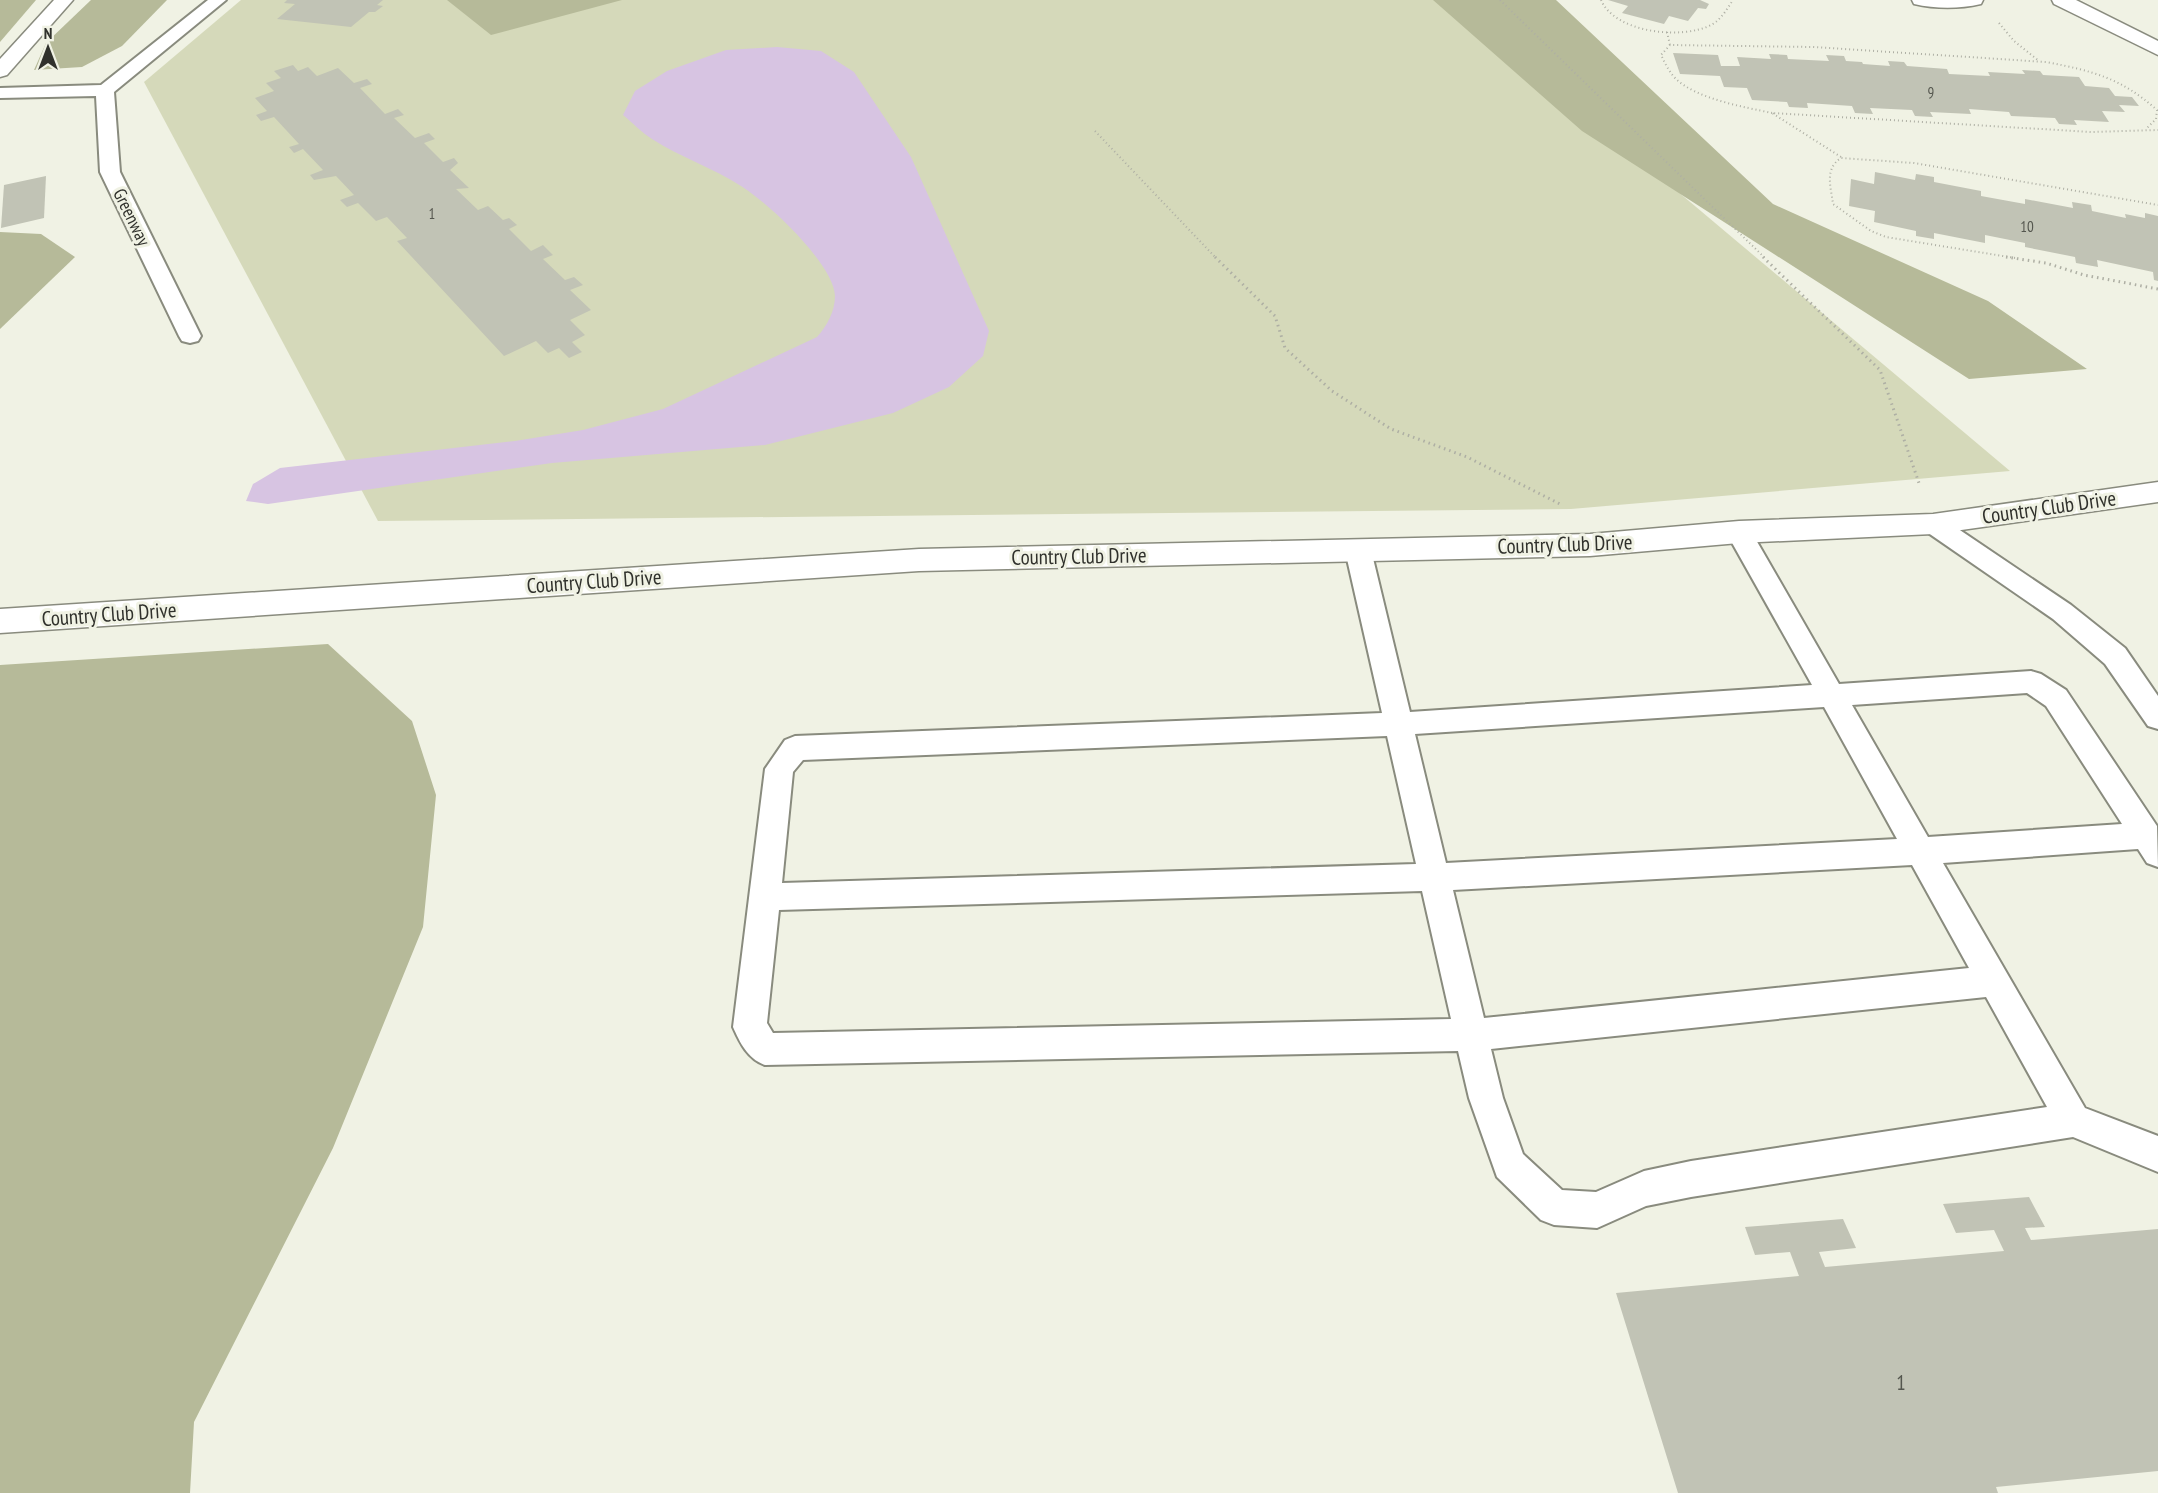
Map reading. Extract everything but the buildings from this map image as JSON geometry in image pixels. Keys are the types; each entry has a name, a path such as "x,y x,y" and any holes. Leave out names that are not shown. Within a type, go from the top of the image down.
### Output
{"street":[{"path":"0,71 64,0"},
{"path":"1921,0 1947,3 1969,1"},
{"path":"2061,0 2158,49"},
{"name":"Country Club Drive","path":"0,621 919,560 1590,545 1739,532 1933,524 2158,492"}],"lane":[{"path":"0,93 105,90 218,0"},
{"name":"Greenway","path":"105,90 110,172 190,336"},
{"path":"1933,524 2062,612 2115,656 2158,718"},
{"path":"1739,532 2073,1120"},
{"path":"1358,550 1486,1098 1509,1165 1554,1207 1598,1210 1644,1189 1682,1181 2073,1120 2158,1154"},
{"path":"1994,981 1472,1035 765,1049 750,1027 779,769 795,747 1398,724 2031,682 2056,698 2152,844"},
{"path":"764,897 1435,877 1920,851 2152,844"}],"path":[{"path":"1500,0 1880,370 1933,524"},
{"path":"1601,0 1605,11 1616,18 1667,32 1690,32 1714,24 1733,0"},
{"path":"1969,1 2000,24 2014,41 2040,62"},
{"path":"1667,32 1670,45"},
{"path":"1670,45 1708,48 1800,47 1918,55 1969,55 2040,62 2095,72 2136,89 2157,110 2156,119 2147,128"},
{"path":"1670,45 1661,55 1675,78 1683,84 1712,96 1772,113 2091,132 2147,128 2158,130"},
{"path":"1772,113 1841,158"},
{"path":"1095,131 1171,213 1275,316 1285,348 1332,391 1391,429 1467,457 1561,504"},
{"path":"2158,205 1914,163 1841,158 1833,161 1829,169 1833,204 1871,231 1887,237 2046,263 2084,275 2158,289"}],"green space":[{"path":"0,0 36,0 0,42"},
{"path":"91,0 167,0 122,46 82,67 34,70 46,43"},
{"path":"241,0 1450,0 2010,471 1571,509 378,521 144,82"},
{"path":"447,0 622,0 491,35"},
{"path":"1433,0 1556,0 1773,204 1988,301 2087,369 1969,379 1582,131"},
{"path":"0,232 41,234 75,257 0,329"},
{"path":"328,644 412,721 436,795 423,927 333,1148 194,1422 190,1493 0,1493 0,665"}],"shaded area":[{"path":"777,47 821,51 854,72 911,157 989,331 983,356 949,387 893,413 765,445 552,463 268,504 246,501 253,484 280,468 515,441 583,430 663,409 817,337 830,318 835,296 832,283 812,251 782,219 752,194 652,139 623,115 635,91 667,71 726,50"}]}
